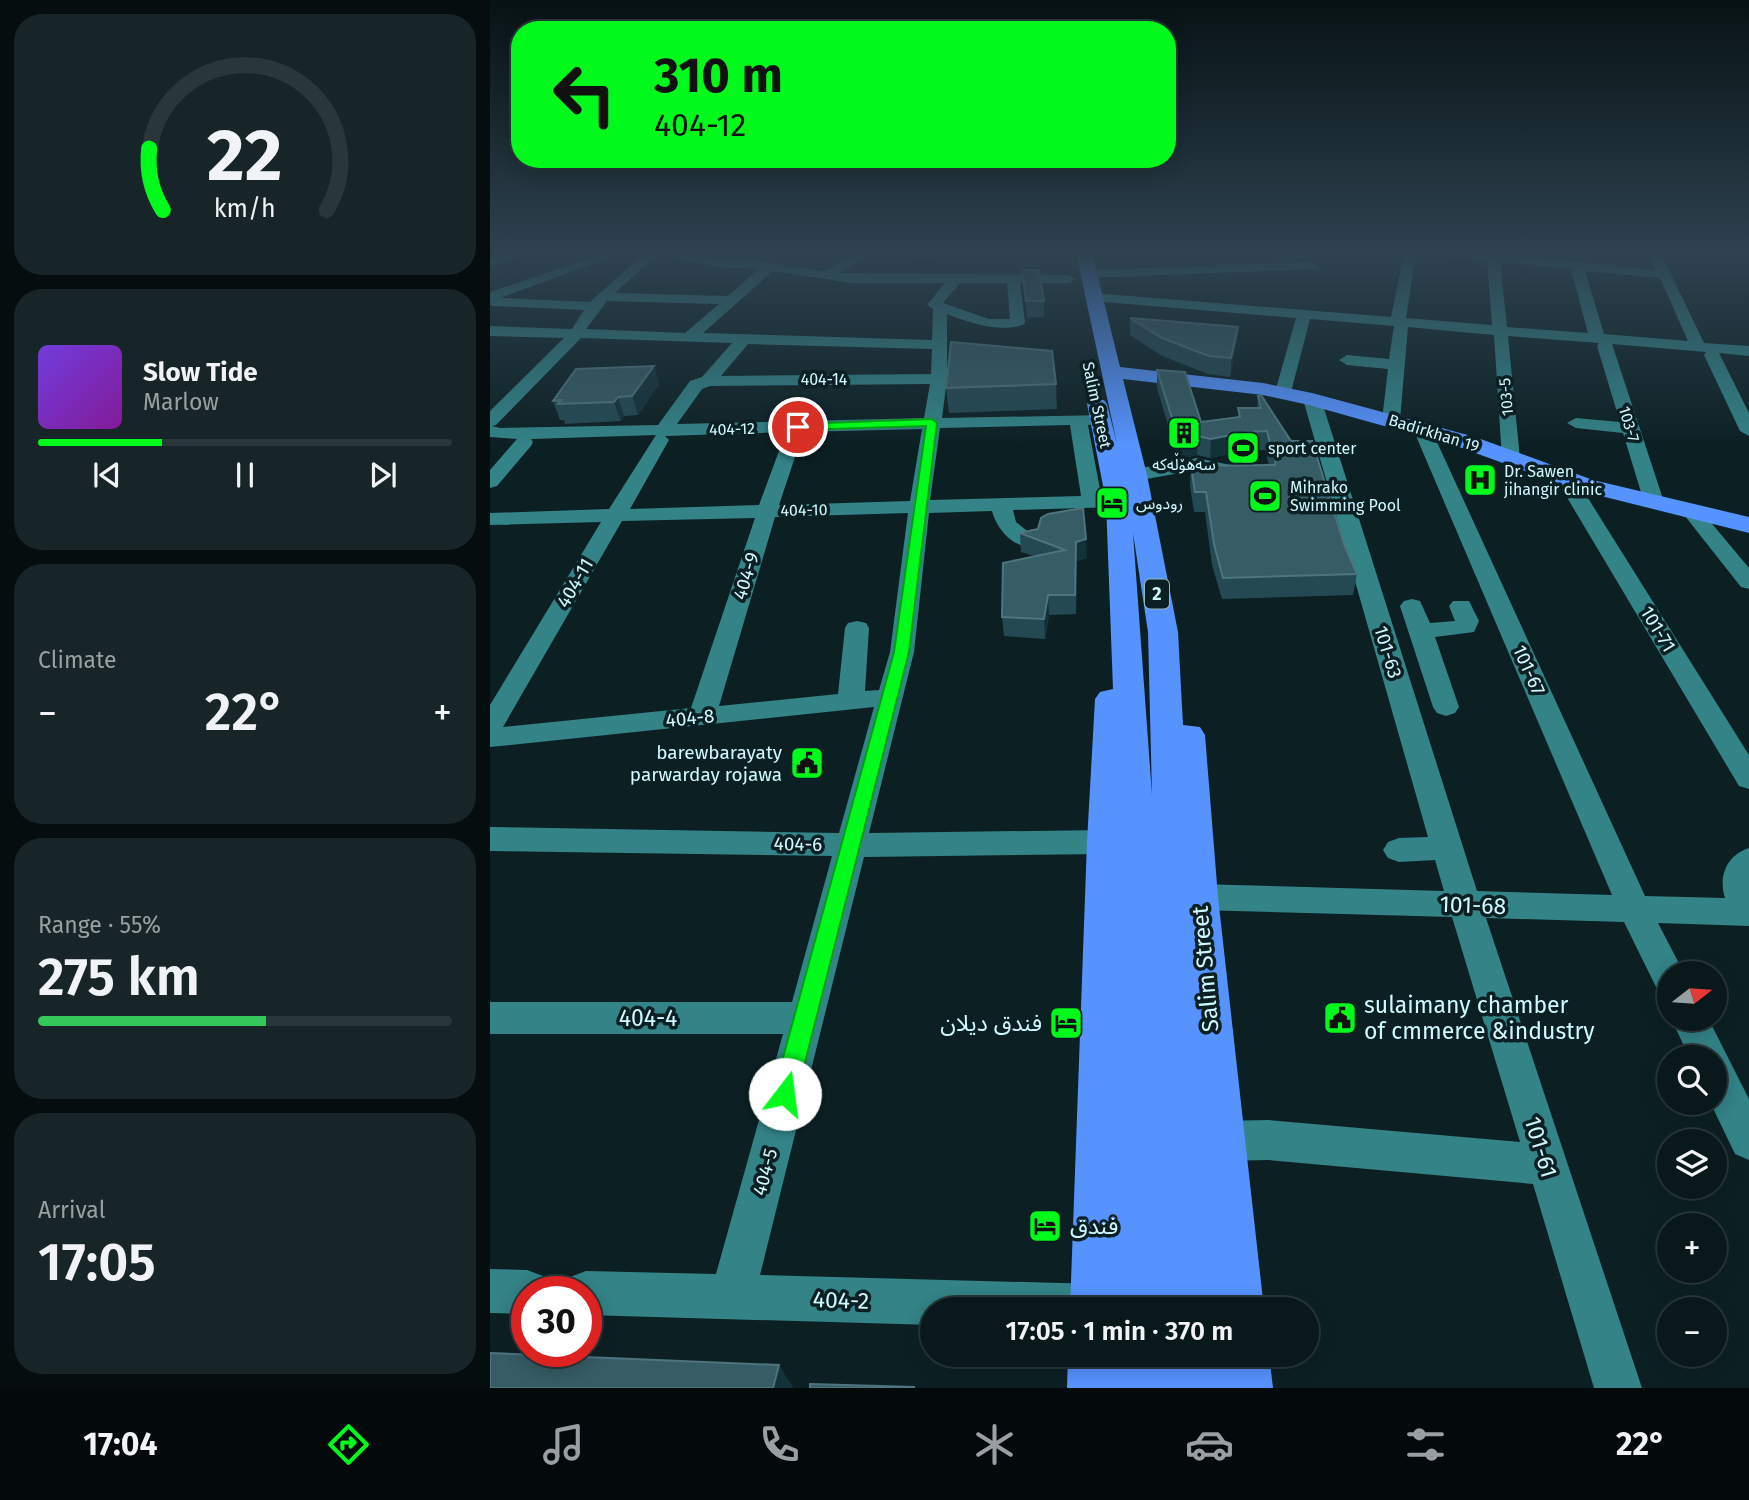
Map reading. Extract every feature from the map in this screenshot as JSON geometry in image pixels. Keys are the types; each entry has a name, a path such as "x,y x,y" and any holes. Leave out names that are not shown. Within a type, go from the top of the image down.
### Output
{"main road":[{"name":"Salim Street","path":"1090,318 1103,380 1135,475 1144,638 1191,1297"},
{"name":"Salim Street","path":"1103,380 1100,419 1144,638 1138,865 1144,1297"},
{"name":"Badirkhan 19","path":"1103,380 1283,392 1422,429 1566,480 1749,525"},
{"name":"Salim Street","path":"1096,1297 1105,842 1111,699 1144,638"},
{"name":"Salim Street","path":"1144,638 1187,728 1198,897 1236,1297"},
{"name":"Salim Street","path":"1096,1367 1096,1388"},
{"path":"1144,1367 1144,1388"},
{"path":"1194,1367 1195,1388"},
{"path":"1242,1367 1244,1388"}],"street":[{"path":"490,421 577,333 588,318"},
{"path":"689,337 711,318"},
{"name":"404-5","path":"732,1296 902,652 919,507 944,360 936,318"},
{"path":"978,318 998,324 1018,322 1018,318"},
{"path":"1295,318 1400,324"},
{"path":"1332,318 1705,351 1749,358"},
{"path":"1391,420 1401,318"},
{"path":"1499,318 1500,333"},
{"path":"1593,318 1601,342"},
{"path":"1688,318 1749,431"},
{"path":"1283,392 1303,319"},
{"path":"490,345 497,331 814,340 944,360"},
{"name":"103-5","path":"1500,333 1511,459"},
{"name":"404-11","path":"490,727 662,435 696,385 708,381 745,338"},
{"path":"795,380 814,340"},
{"name":"103-7","path":"1601,342 1654,502"},
{"path":"1705,351 1749,351"},
{"name":"404-14","path":"708,381 795,380 944,360"},
{"path":"1347,360 1397,365"},
{"name":"101-63","path":"1312,399 1447,848 1467,905"},
{"path":"1078,419 1092,502"},
{"name":"404-12","path":"490,430 498,434 662,435 931,428 1100,419"},
{"path":"1576,423 1631,428"},
{"path":"490,443 662,435 793,436 931,428"},
{"name":"101-67","path":"1422,429 1635,911 1660,961"},
{"name":"404-9","path":"702,716 766,511 793,436"},
{"path":"490,482 524,442"},
{"path":"1135,475 1197,464 1239,474 1261,475"},
{"name":"101-71","path":"1566,480 1749,779"},
{"name":"404-10","path":"490,519 1118,501"},
{"path":"1000,505 1006,525 1029,541"},
{"path":"1691,511 1749,582"},
{"path":"1412,606 1446,707"},
{"path":"1385,642 1465,627 1467,621 1461,606"},
{"path":"851,701 857,628"},
{"name":"404-8","path":"490,738 890,697"},
{"name":"404-6","path":"490,839 850,845 1105,842"},
{"path":"1399,850 1447,848"},
{"name":"101-68","path":"1198,897 1749,913 1739,894 1737,878 1742,865 1749,860"},
{"name":"101-61","path":"1467,905 1618,1388"},
{"name":"404-4","path":"490,1018 805,1018"},
{"path":"1727,1096 1749,1140"},
{"path":"1221,1141 1268,1140 1547,1165"},
{"path":"490,1292 511,1292"},
{"name":"404-2","path":"602,1293 920,1303"}],"building":[{"path":"1130,318 1238,327 1231,358 1209,356 1162,338"},
{"path":"951,342 1052,351 1056,384 946,388"},
{"path":"654,366 632,396 618,397 614,402 558,404 561,400 553,401 576,369"},
{"path":"1157,370 1185,372 1201,422 1240,417 1238,408 1261,408 1258,396 1261,395 1291,441 1312,441 1344,544 1357,574 1223,578 1214,544 1206,492 1195,492 1191,466 1275,465 1276,455 1272,452 1267,431 1211,439 1198,436 1179,440"},
{"path":"1083,508 1086,539 1076,542 1075,595 1048,595 1044,619 1002,617 1003,563 1065,550 1020,533 1038,529 1041,518 1048,514"},
{"path":"490,1353 511,1354 511,1367 602,1367 602,1358 779,1365 773,1388 490,1388"},
{"path":"810,1384 915,1387 810,1388"}],"place":[{"name":"سەهۆڵەکە","path":"1184,433"},
{"name":"sport center","path":"1243,448"},
{"name":"Dr. Sawen jihangir clinic","path":"1480,480"},
{"name":"Mihrako Swimming Pool","path":"1265,496"},
{"name":"رودوس","path":"1112,503"},
{"name":"barewbarayaty parwarday rojawa","path":"807,763"},
{"name":"sulaimany chamber of cmmerce &industry","path":"1340,1018"},
{"name":"فندق ديلان","path":"1066,1023"},
{"name":"فندق","path":"1045,1226"}],"route":[{"path":"785,1094 902,652 932,423 798,427"}]}
